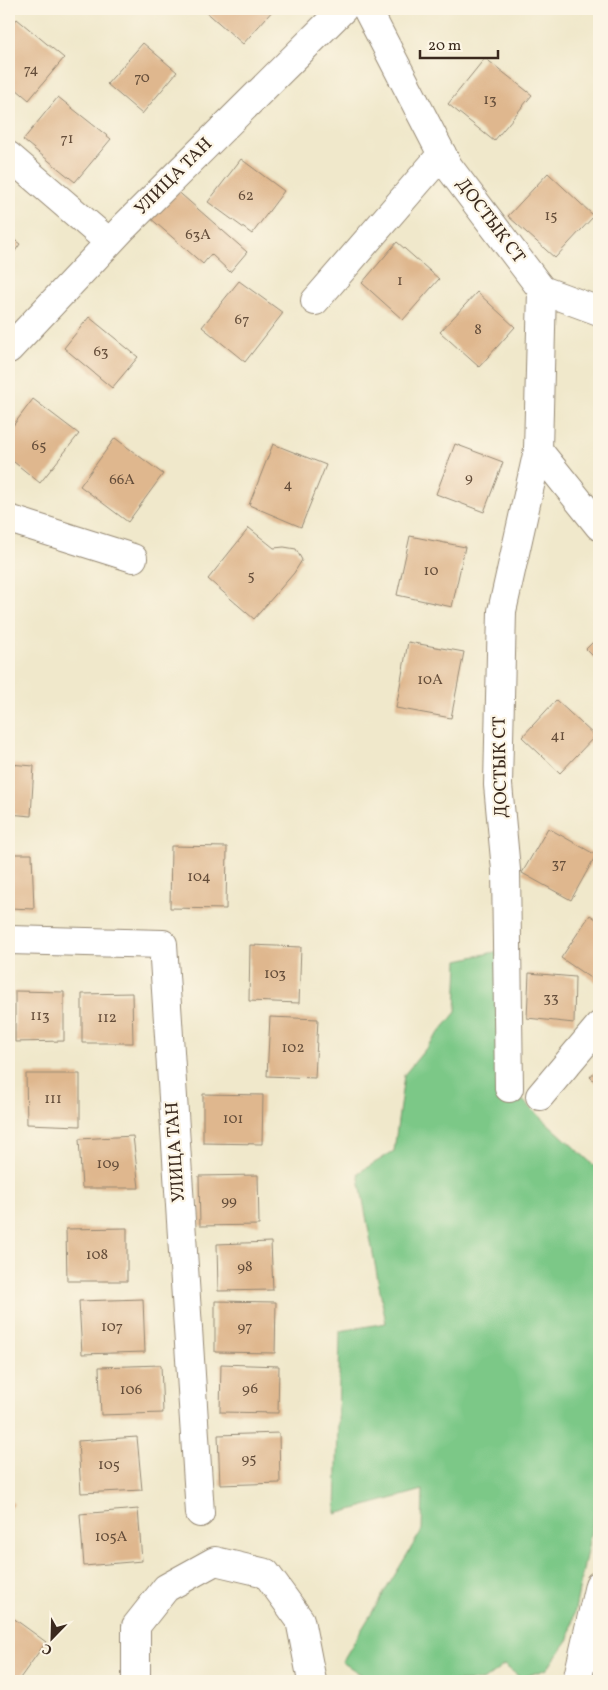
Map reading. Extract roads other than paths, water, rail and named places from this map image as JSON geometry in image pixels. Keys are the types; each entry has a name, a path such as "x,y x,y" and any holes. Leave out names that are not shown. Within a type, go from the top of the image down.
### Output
{"street":[{"name":"УЛИЦА ТАН","path":"9,349 109,242 343,9"},
{"name":"ДОСТЫК СТ","path":"367,9 448,166 542,290 538,450 502,611 498,785 506,870 509,1088"},
{"path":"315,300 442,154"},
{"path":"9,156 109,242"},
{"path":"542,290 599,311"},
{"path":"538,450 599,526"},
{"path":"9,519 133,558"},
{"name":"УЛИЦА ТАН","path":"9,940 163,944 200,1513"},
{"path":"540,1096 599,1026"},
{"path":"136,1681 136,1626 166,1588 215,1561 266,1573 300,1620 312,1681"},
{"path":"577,1681 599,1586"}]}
